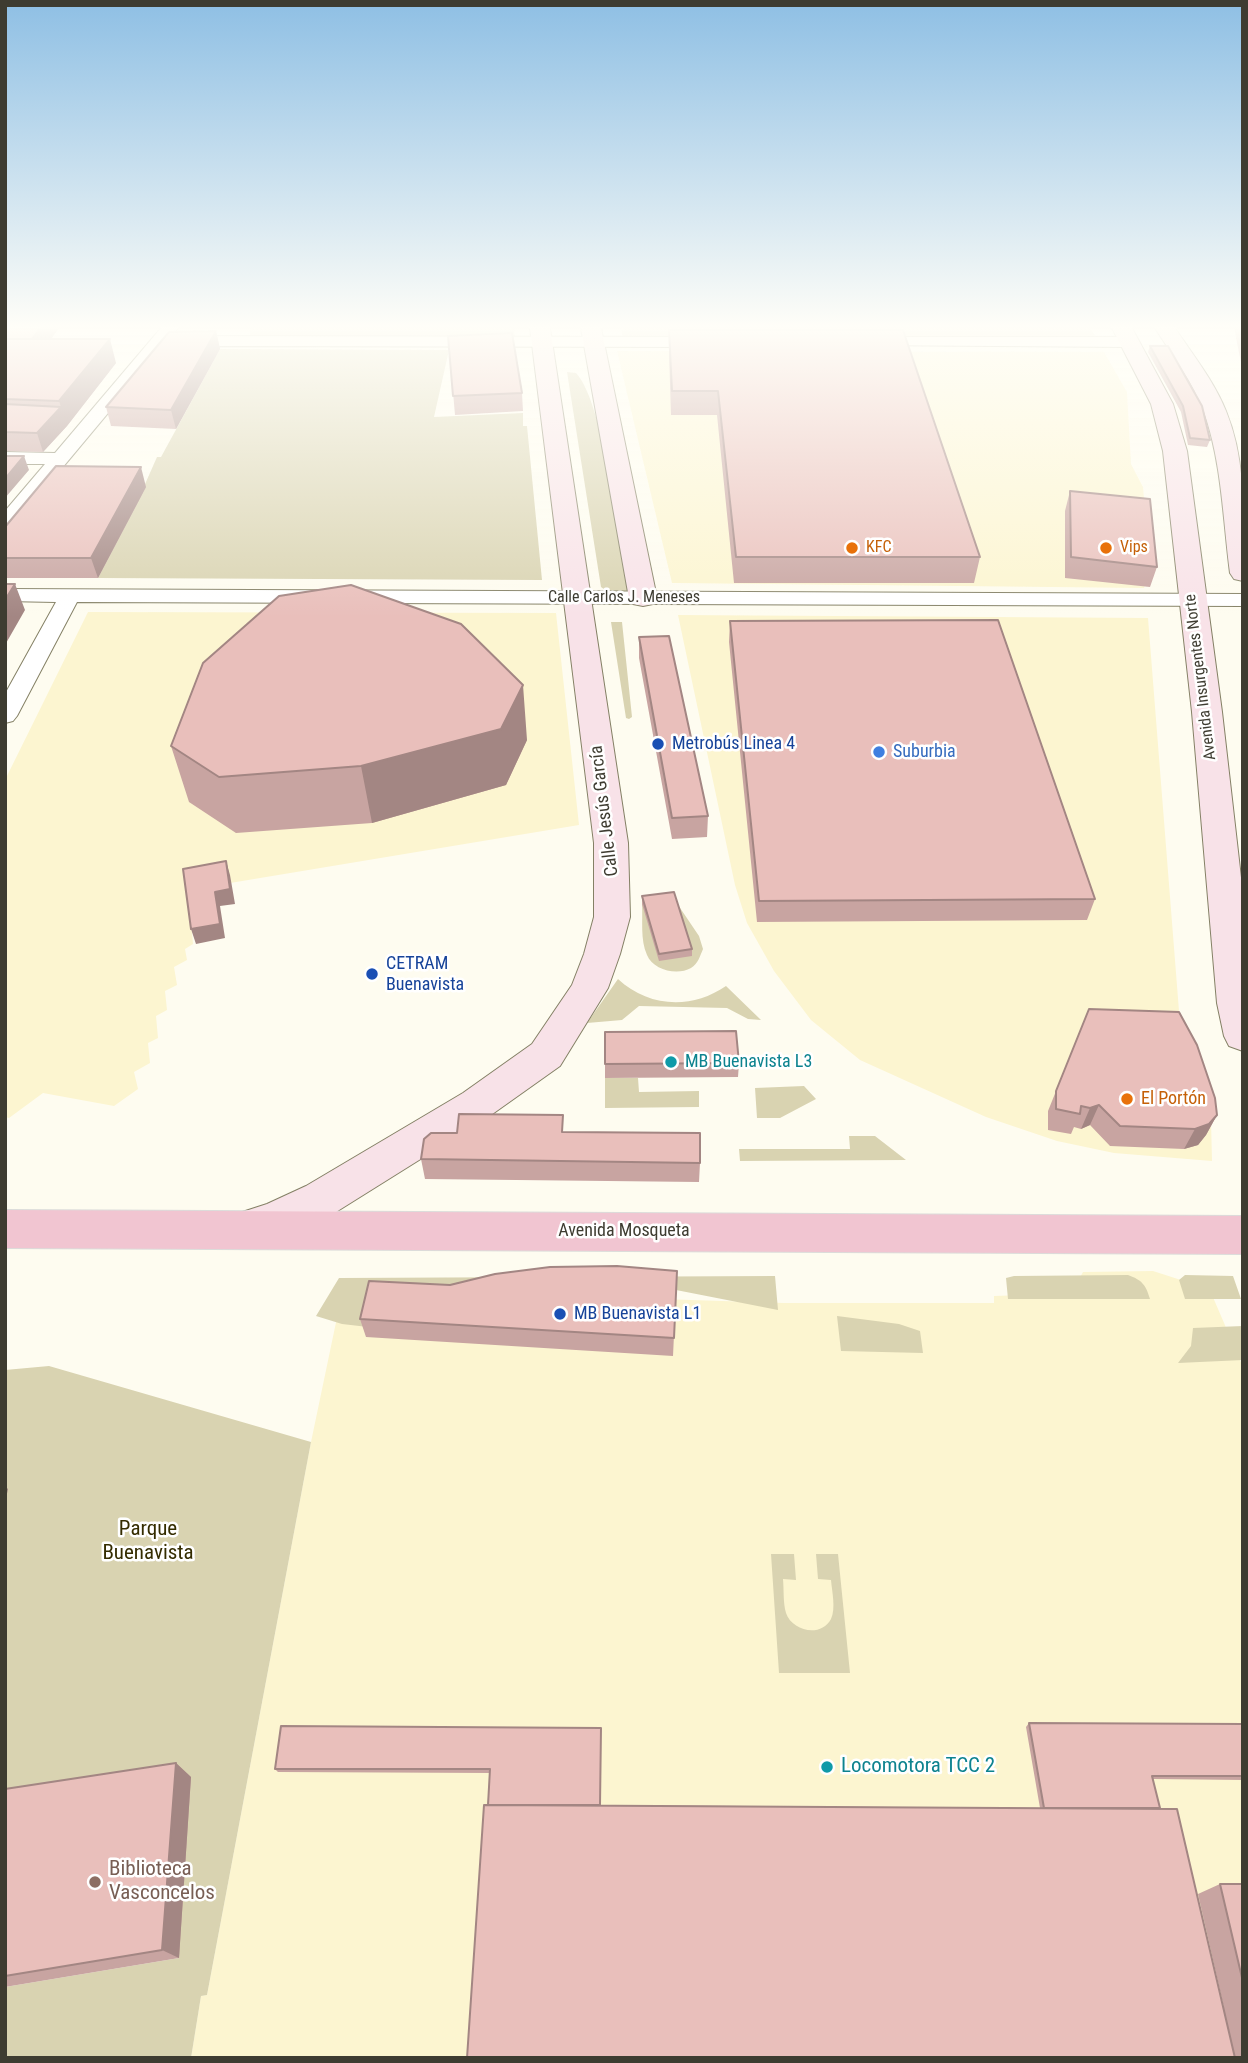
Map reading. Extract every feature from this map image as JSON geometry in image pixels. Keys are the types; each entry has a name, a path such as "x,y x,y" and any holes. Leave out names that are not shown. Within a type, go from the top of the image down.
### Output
{"main road":[{"name":"Avenida Mosqueta","path":"5,1229 1243,1235"}],"street":[{"path":"5,524 88,424"},
{"name":"Calle Jesús García","path":"243,1230 276,1220 321,1199 531,1068 554,1044 589,988 603,954 612,917 614,880 611,843 553,424"},
{"path":"609,424 643,598"},
{"name":"Avenida Insurgentes Norte","path":"1169,424 1181,493 1192,601 1208,712 1236,1003 1243,1036"},
{"path":"1219,424 1243,573"},
{"path":"5,458 59,459"},
{"name":"Calle Carlos J. Meneses","path":"5,595 1243,600"},
{"path":"5,716 70,595"}],"shaded area":[{"path":"634,424 1129,424 1131,464 1143,487 1146,519 1150,572 1144,588 672,583"},
{"path":"88,612 556,613 579,825 188,890 193,944 185,949 187,960 174,967 177,985 165,991 167,1010 156,1016 158,1038 148,1043 150,1063 134,1072 138,1089 114,1106 43,1093 9,1118 5,1117 5,780"},
{"path":"678,615 1148,618 1179,1011 1199,1095 1211,1120 1212,1161 1114,1153 1057,1141 986,1117 860,1060 811,1020 774,971 747,923 735,885"},
{"path":"1153,1271 1184,1281 1212,1295 1243,1367 1243,2058 191,2058 201,1996 207,1995 311,1442 339,1308 567,1296 784,1303 994,1303 994,1296 1082,1293 1078,1281 1083,1272"}],"green space":[{"path":"179,424 523,424 527,426 542,580 98,578 134,509 157,457 161,457"},
{"path":"575,424 598,424 629,589 608,592 601,587"},
{"path":"611,622 622,622 632,717 629,719 626,718"},
{"path":"674,899 699,936 703,949 693,966 679,971 666,970 654,964 647,955 643,936 642,904"},
{"path":"618,979 643,995 670,1002 699,999 726,986 761,1020 748,1019 727,1008 639,1006 622,1020 587,1023"},
{"path":"605,1078 638,1078 639,1092 699,1091 699,1107 605,1108"},
{"path":"804,1086 816,1099 780,1118 757,1118 755,1088"},
{"path":"849,1136 875,1136 906,1160 740,1161 739,1149 850,1149"},
{"path":"1128,1275 1143,1284 1150,1299 1008,1299 1006,1278 1014,1276"},
{"path":"1185,1275 1233,1276 1241,1299 1185,1299 1179,1280"},
{"path":"775,1276 778,1310 676,1290 368,1327 342,1324 316,1316 339,1278"},
{"path":"837,1316 899,1324 920,1331 923,1353 841,1351"},
{"path":"1243,1326 1243,1360 1178,1363 1191,1346 1193,1328"},
{"name":"Parque Buenavista","path":"49,1366 311,1442 207,1995 201,1996 191,2058 5,2058 5,1987 179,1958 5,1805 5,1370"},
{"path":"771,1554 794,1554 796,1580 783,1579 786,1613 800,1628 814,1630 821,1629 831,1619 833,1605 831,1580 818,1579 816,1554 838,1554 850,1673 779,1673"}],"building":[{"path":"5,424 45,424 37,433 5,432"},
{"path":"722,424 935,424 980,557 736,557"},
{"path":"1187,424 1206,424 1210,440 1190,438"},
{"path":"5,456 24,456 5,479"},
{"path":"56,466 141,467 91,558 5,558 5,527"},
{"name":"Vips","path":"1070,491 1150,499 1157,567 1071,557"},
{"path":"5,584 15,584 5,600"},
{"path":"351,585 461,624 523,685 501,729 361,766 219,777 171,746 203,663 279,596"},
{"path":"998,620 1095,899 759,901 730,621"},
{"path":"669,636 708,816 672,818 639,637"},
{"path":"226,861 230,889 215,892 220,924 191,929 183,869"},
{"path":"674,892 692,949 659,954 642,896"},
{"path":"1089,1009 1179,1012 1197,1045 1215,1098 1217,1115 1209,1124 1195,1129 1120,1126 1099,1105 1090,1108 1081,1106 1080,1114 1056,1109 1056,1091"},
{"path":"736,1031 739,1063 605,1064 605,1032"},
{"path":"459,1114 563,1115 562,1132 700,1133 700,1163 421,1159 424,1139 431,1133 457,1133"},
{"path":"617,1266 677,1271 674,1338 360,1319 369,1281 450,1285 495,1274 550,1267"},
{"path":"1029,1723 1243,1724 1243,1776 1152,1776 1160,1808 1044,1808"},
{"path":"281,1726 601,1728 600,1805 488,1805 490,1769 275,1769"},
{"name":"Biblioteca Vasconcelos","path":"176,1763 162,1950 5,1976 5,1789"},
{"path":"484,1805 1177,1809 1235,2058 467,2058"},
{"path":"1220,1884 1243,1884 1243,1982"}],"place":[{"name":"KFC","path":"852,548"},
{"name":"Vips","path":"1106,548"},
{"name":"Metrobús Linea 4","path":"658,744"},
{"name":"Suburbia","path":"879,752"},
{"name":"CETRAM Buenavista","path":"372,974"},
{"name":"MB Buenavista L3","path":"671,1062"},
{"name":"El Portón","path":"1127,1099"},
{"name":"MB Buenavista L1","path":"560,1314"},
{"name":"Locomotora TCC 2","path":"827,1767"},
{"name":"Biblioteca Vasconcelos","path":"95,1882"}]}
